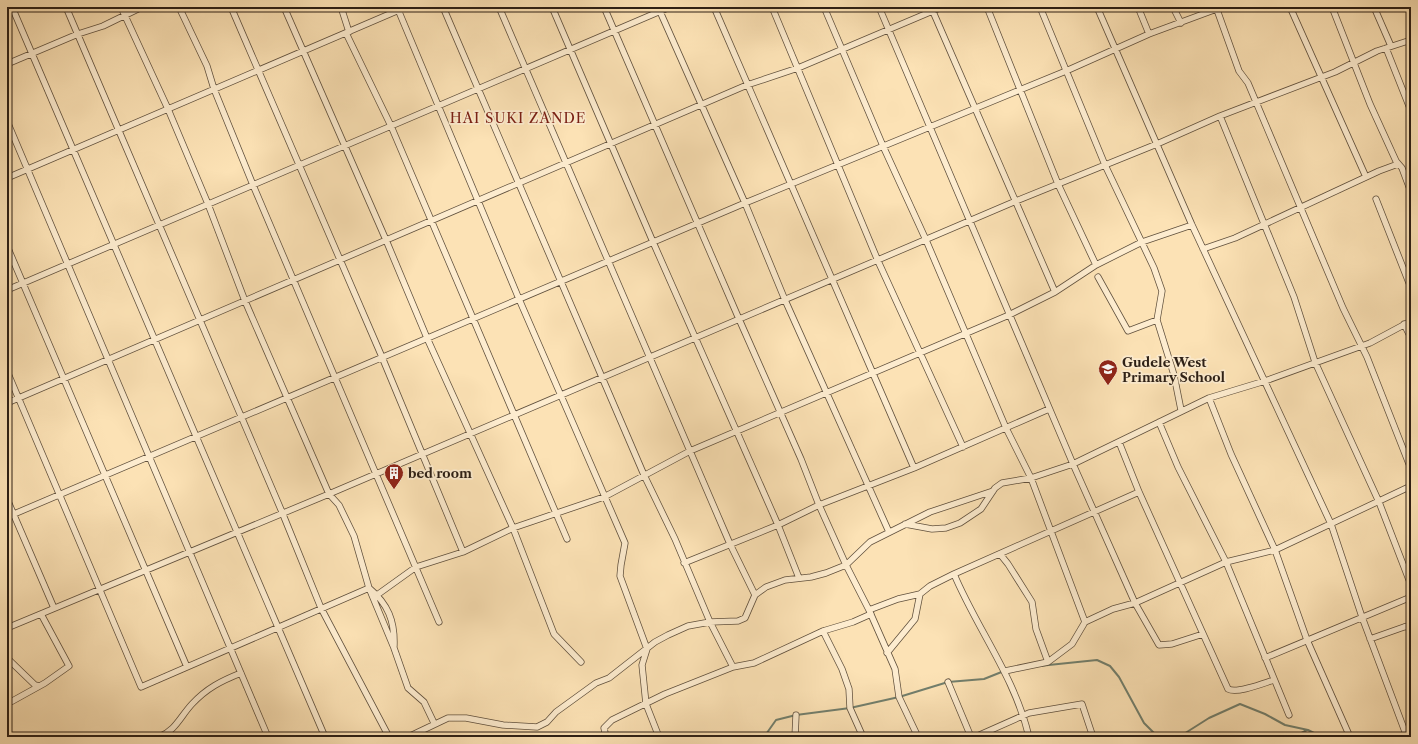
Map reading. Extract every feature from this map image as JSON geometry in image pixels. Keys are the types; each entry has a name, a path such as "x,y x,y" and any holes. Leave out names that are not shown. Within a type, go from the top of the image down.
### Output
{"street":[{"path":"12,7 236,531 309,696 325,737"},
{"path":"66,7 282,512 321,608 389,737"},
{"path":"122,7 168,109 208,204 245,301 329,494 346,516 354,536 369,588 394,648 408,688 424,702 434,723"},
{"path":"7,64 78,34 103,26 142,7"},
{"path":"178,7 207,66 214,89 293,280 336,376 439,622"},
{"path":"231,7 382,357 463,552"},
{"path":"284,7 386,240 427,338 513,528 554,634 581,662"},
{"path":"341,7 348,32 391,126 430,221 567,539"},
{"path":"7,178 348,32 398,8 406,7"},
{"path":"443,7 562,281 644,475 675,539 710,622 733,667"},
{"path":"499,7 730,544 755,595"},
{"path":"552,7 653,242 778,525 799,578"},
{"path":"604,7 780,413 801,458 819,506 846,565 870,612 895,669 899,697 918,737"},
{"path":"7,290 614,31 659,9 670,7"},
{"path":"714,7 746,85 791,184 914,468"},
{"path":"772,7 839,164 878,261 921,352 963,447"},
{"path":"824,7 1006,428 1031,478 1085,622"},
{"path":"879,7 971,221 1049,410 1135,603 1159,645 1172,644 1203,634"},
{"path":"7,403 746,85 798,68 888,30 932,9 942,7"},
{"path":"987,7 1058,184 1096,265"},
{"path":"1040,7 1105,165 1154,268 1162,291 1157,320 1174,375 1181,410"},
{"path":"1097,7 1192,225 1331,524 1362,617 1406,737"},
{"path":"1138,7 1149,34"},
{"path":"1173,7 1181,24"},
{"path":"1290,7 1366,177"},
{"path":"1332,7 1355,62 1370,104 1398,164 1402,168 1411,192"},
{"path":"1374,7 1411,111"},
{"path":"398,8 437,106 560,395 625,543 620,565 620,576 646,649 642,665 646,704 659,737"},
{"path":"7,516 745,203 1066,71 1149,34 1181,24 1218,8 1239,71 1248,83 1300,208 1366,357 1411,469"},
{"path":"659,9 745,203 785,300 869,486 881,518 889,532"},
{"path":"932,9 1055,292"},
{"path":"7,628 236,531 329,494 376,472 878,261 1016,201 1157,144 1220,116 1322,77 1389,47 1411,40"},
{"path":"1220,116 1294,297 1316,362 1379,502 1411,586"},
{"path":"7,121 191,551 268,737"},
{"path":"1203,249 1235,238 1366,177 1398,164"},
{"path":"1376,199 1411,288"},
{"path":"377,595 416,567 463,552 513,528 604,497 690,451 736,430 780,413 827,391 1009,315 1055,292 1096,265 1142,242 1192,225"},
{"path":"7,246 186,667"},
{"path":"1098,277 1128,331 1149,325 1157,320"},
{"path":"905,524 932,529 946,528 960,523 982,509 993,491 1006,481 1031,478 1073,464 1181,410 1209,398 1265,381 1370,343 1411,321"},
{"path":"1404,324 1411,338"},
{"path":"7,371 141,687 369,588"},
{"path":"1209,398 1231,454 1276,550 1308,640 1350,737"},
{"path":"684,563 914,468 1049,410"},
{"path":"1159,422 1178,467 1226,562 1289,715"},
{"path":"1119,442 1139,492 1228,689 1245,689 1274,680"},
{"path":"1005,671 1048,662 1072,644 1085,622 1113,609 1135,603 1226,562 1276,550 1411,486"},
{"path":"408,737 434,723 448,718 466,718 503,725 537,726 547,722 556,712 596,683 609,678 646,649 668,635 688,626 710,622 738,621 744,618 755,595 774,583 826,573 846,565 870,542 889,532 930,512 993,491"},
{"path":"606,737 604,728 607,724 665,694 733,667 754,664 823,631 853,622 870,612 910,595 920,594 930,586 954,574 1139,492"},
{"path":"7,499 54,608"},
{"path":"1000,554 1032,602 1036,629 1048,662"},
{"path":"954,574 969,606 1005,671 1024,715 1029,737"},
{"path":"369,588 386,604 390,616 394,648"},
{"path":"887,653 914,619 920,594"},
{"path":"1265,658 1411,598"},
{"path":"7,704 39,686 69,666 41,614"},
{"path":"1370,639 1404,626 1411,628"},
{"path":"823,631 842,669 849,690 850,708 863,737"},
{"path":"7,658 35,685 39,686"},
{"path":"159,737 170,731 191,705 205,692 217,683 241,673"},
{"path":"948,682 971,737"},
{"path":"975,737 1024,715 1045,709 1082,704 1093,737"},
{"path":"795,737 796,714"},
{"path":"170,731 175,737"}],"waterway":[{"path":"1039,666 1097,660 1110,666 1119,677 1144,723 1158,737"},
{"path":"764,737 776,720 796,715 850,708 899,697 948,682 984,679 1004,671"},
{"path":"1179,737 1209,718 1240,704 1265,714 1285,725 1308,730 1322,737"},
{"path":"1294,737 1307,730"}],"place":[{"name":"Gudele West Primary School","path":"1108,386"},
{"name":"bed room","path":"394,490"}],"district":[{"name":"HAI SUKI ZANDE","path":"518,118"}]}
